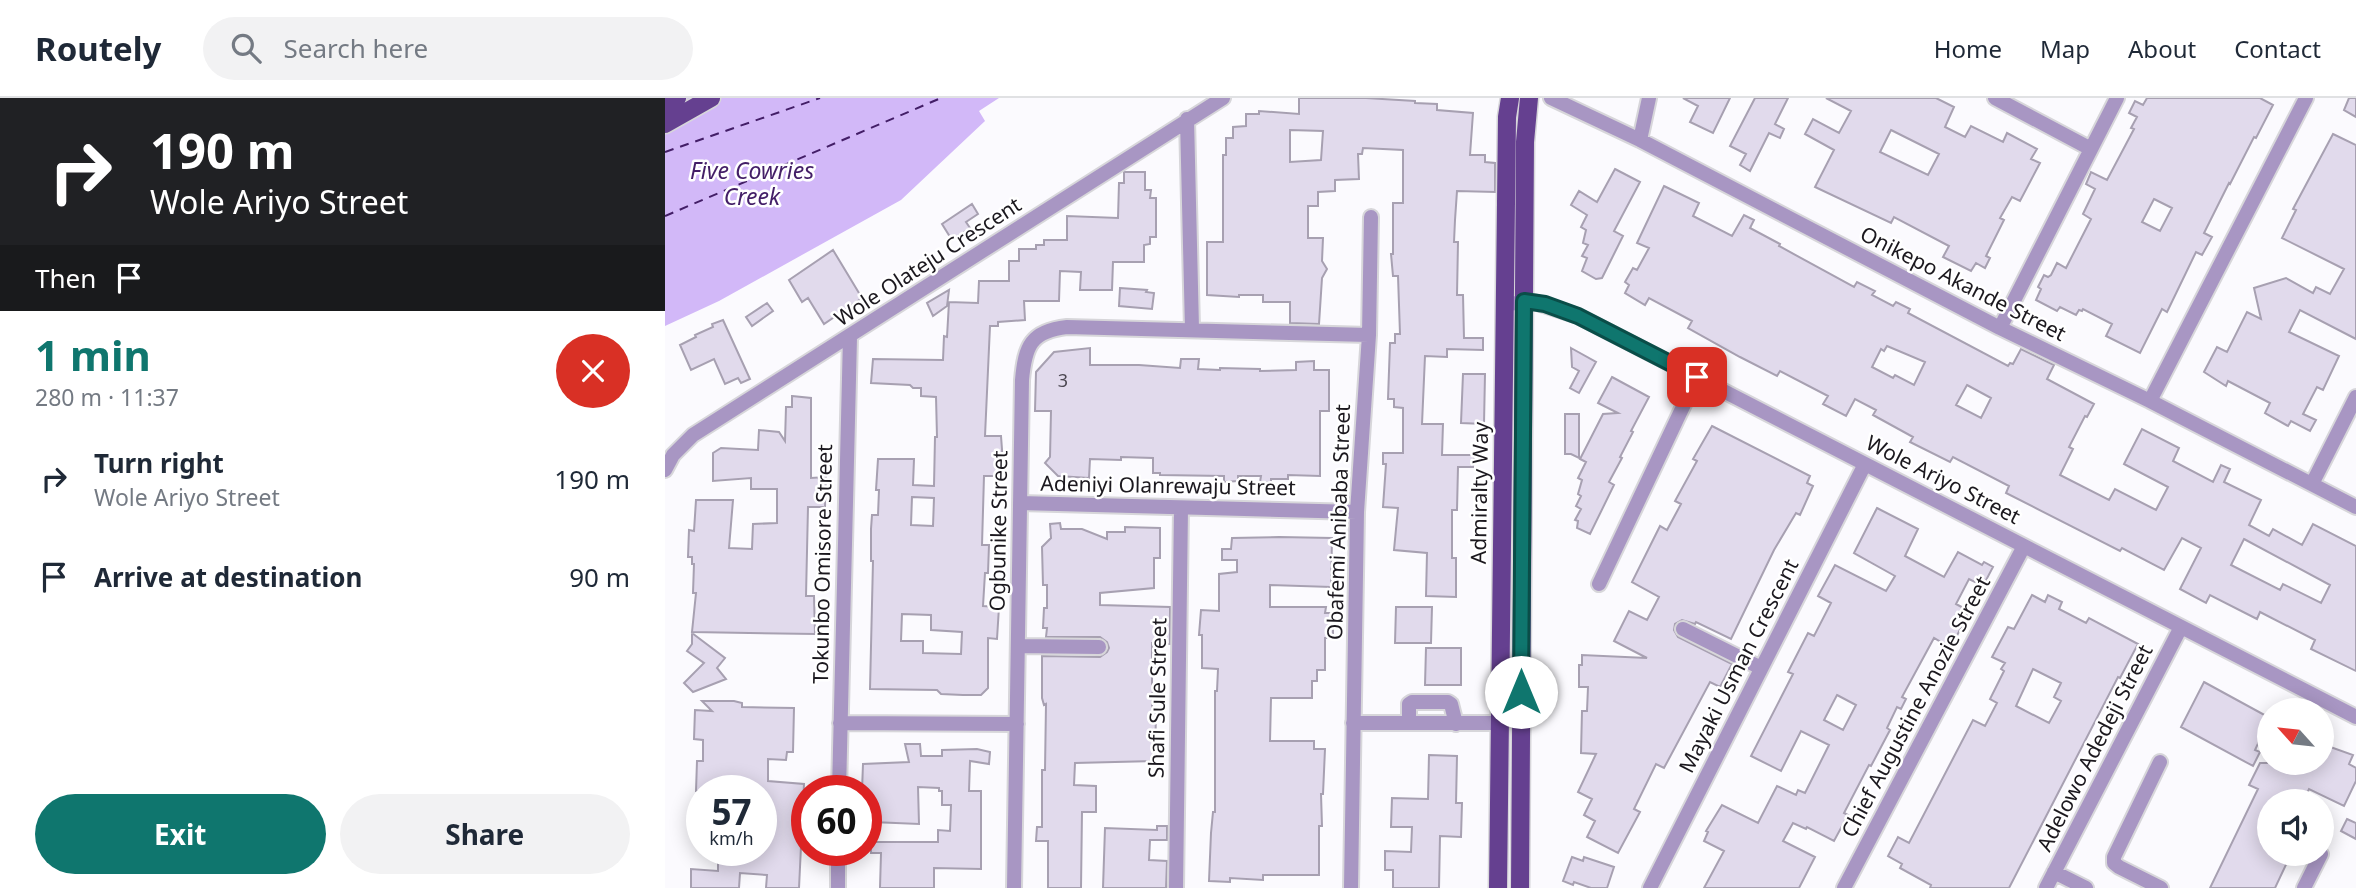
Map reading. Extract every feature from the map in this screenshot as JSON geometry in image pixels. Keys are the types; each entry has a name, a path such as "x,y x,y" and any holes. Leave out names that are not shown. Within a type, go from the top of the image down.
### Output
{"main road":[{"path":"665,105 677,98"},
{"path":"665,124 711,98"},
{"name":"Admiralty Way","path":"1499,888 1504,304 1507,117 1510,98"},
{"name":"Admiralty Way","path":"1520,888 1525,142 1529,98"}],"street":[{"name":"Wole Olateju Crescent","path":"665,470 673,455 693,435 1223,98"},
{"name":"Onikepo Akande Street","path":"1551,98 1640,140 2000,328 2150,401 2356,507"},
{"path":"1640,140 1649,98"},
{"path":"1995,98 2091,149"},
{"path":"2000,328 2117,98"},
{"path":"2150,401 2306,98"},
{"path":"1187,120 1192,329 1369,335"},
{"name":"Obafemi Anibaba Street","path":"1351,888 1357,512 1369,335 1371,217"},
{"name":"Wole Ariyo Street","path":"1504,304 1524,301 1545,304 1578,316 2356,717"},
{"name":"Ogbunike Street","path":"1014,888 1023,371 1028,348 1037,335 1051,329 1067,327 1192,329"},
{"name":"Tokunbo Omisore Street","path":"839,775 850,337"},
{"path":"1599,584 1697,377"},
{"path":"2312,484 2356,397"},
{"name":"Mayaki Usman Crescent","path":"1650,888 1865,464"},
{"name":"Adeniyi Olanrewaju Street","path":"1020,503 1357,512"},
{"name":"Shafi Sule Street","path":"1176,888 1181,508"},
{"name":"Chief Augustine Anozie Street","path":"1844,888 2024,546"},
{"name":"Adelowo Adedeji Street","path":"2046,888 2181,627"},
{"path":"1683,629 1761,668"},
{"path":"1019,646 1099,646"},
{"path":"1409,723 1410,703 1450,702 1456,723"},
{"path":"840,723 1017,723"},
{"path":"1353,723 1500,723"},
{"path":"2160,762 2114,857 2114,863 2161,888"},
{"path":"838,866 838,888"},
{"path":"2304,888 2315,866"},
{"path":"2055,872 2086,888"}],"water":[{"name":"Five Cowries Creek","path":"665,98 999,98 979,111 985,121 901,200 719,301 665,326"}],"building":[{"path":"1299,98 1415,101 1437,104 1437,110 1473,113 1470,155 1485,155 1485,162 1495,163 1495,192 1457,191 1455,220 1454,242 1458,242 1457,295 1463,295 1464,338 1483,338 1483,350 1447,349 1447,357 1425,356 1422,424 1443,424 1442,455 1474,455 1473,467 1458,467 1457,510 1452,510 1452,558 1456,558 1456,597 1426,596 1427,553 1394,550 1398,508 1383,507 1386,464 1383,464 1383,453 1403,453 1403,408 1394,407 1394,399 1388,399 1390,343 1395,343 1395,334 1400,334 1398,276 1393,276 1391,254 1393,203 1403,203 1403,150 1363,148 1362,154 1358,154 1359,179 1335,180 1335,191 1318,192 1318,206 1308,206 1308,238 1323,238 1322,261 1327,269 1322,278 1319,324 1290,323 1290,302 1263,302 1263,295 1207,295 1207,242 1223,242 1223,155 1226,155 1226,138 1233,138 1233,127 1246,126 1246,114 1259,114 1259,111 1299,114","holes":["1290,130 1323,131 1321,160 1290,162"]},
{"path":"1683,98 1730,98 1713,133 1690,122 1698,106"},
{"path":"1755,98 1788,98 1775,124 1784,129 1780,138 1769,133 1750,171 1740,165 1746,154 1730,146"},
{"path":"1826,98 1936,98 1954,107 1945,127 1965,137 1971,126 2003,142 2007,133 2037,149 2031,159 2040,163 2020,201 2012,197 2000,218 2004,220 1986,256 1990,258 1985,268 1976,263 1971,271 1943,257 1949,246 1894,217 1891,223 1815,187 1834,150 1805,134 1813,119 1839,133 1851,111","holes":["1891,130 1939,154 1928,175 1880,152"]},
{"path":"2147,98 2260,98 2273,105 2204,233 2212,237 2202,255 2196,252 2167,312 2162,309 2140,353 2106,336 2112,324 2083,309 2076,315 2060,307 2057,311 2036,300 2044,275 2051,275 2057,263 2066,268 2091,219 2083,214 2095,189 2086,184 2091,172 2107,180 2134,129 2131,128 2137,117 2129,113 2135,101 2143,105","holes":["2154,199 2172,208 2160,231 2142,222"]},
{"path":"2349,98 2356,98 2356,117 2344,110"},
{"path":"2333,134 2356,145 2356,339 2300,310 2289,332 2339,356 2323,390 2317,387 2303,414 2316,420 2310,431 2291,421 2288,426 2265,413 2270,403 2228,381 2226,386 2204,372 2217,347 2227,352 2247,312 2261,319 2254,288 2286,278 2313,293 2316,287 2330,294 2344,269 2282,238 2296,210 2293,209"},
{"path":"1615,169 1640,182 1614,231 1623,236 1602,278 1596,279 1582,271 1587,258 1582,256 1588,245 1583,243 1586,230 1581,227 1587,215 1571,205 1579,191 1597,202"},
{"path":"1124,172 1145,172 1145,190 1151,190 1150,198 1156,198 1156,237 1150,237 1150,244 1144,245 1144,262 1113,262 1112,290 1080,290 1081,272 1060,271 1059,301 1024,301 1025,320 998,322 998,326 990,326 985,436 1001,436 1004,476 984,476 982,545 989,545 983,606 999,607 997,639 988,638 988,688 981,695 941,694 937,690 870,689 873,561 871,529 872,515 878,515 878,459 914,459 913,485 934,486 937,437 936,397 921,396 921,388 913,388 910,385 871,383 873,359 943,360 949,302 978,303 979,281 1009,281 1009,261 1019,261 1019,249 1036,249 1036,245 1044,245 1044,240 1067,240 1067,216 1118,218 1119,183 1124,183","holes":["912,497 934,498 933,526 911,525","902,614 931,615 931,630 962,632 961,654 923,653 923,641 901,641"]},
{"path":"1664,186 1699,203 1693,216 1732,236 1744,215 1754,220 1750,228 1780,244 1779,246 1854,287 1857,282 1875,291 1872,295 1893,306 1896,302 1910,309 1908,313 2008,366 2013,364 2021,349 2054,365 2047,379 2094,404 2069,447 2073,449 2060,475 2109,500 2115,489 2156,510 2168,487 2124,464 2142,429 2179,448 2173,461 2213,482 2221,465 2230,469 2224,482 2261,500 2249,525 2269,536 2273,529 2302,545 2313,524 2356,546 2356,671 2311,649 2315,640 2260,612 2257,619 2210,595 2206,603 2180,589 2201,548 2182,538 2164,570 2122,548 2120,551 2006,493 2009,486 1953,457 1950,462 1910,442 1913,437 1873,415 1876,410 1855,399 1846,416 1823,404 1828,396 1780,371 1777,376 1740,357 1688,328 1692,321 1649,298 1645,305 1625,293 1629,285 1625,282 1633,268 1637,270 1649,248 1637,243","holes":["1887,346 1925,362 1914,385 1872,367 1881,349 1884,351","1967,385 1991,398 1981,418 1956,405","2244,539 2330,585 2321,603 2283,584 2280,590 2231,565"]},
{"path":"972,204 978,214 966,222 970,228 952,240 942,224"},
{"path":"833,250 862,298 824,324 808,298 802,302 789,280"},
{"path":"1120,288 1154,293 1152,309 1119,306"},
{"path":"949,290 947,306 933,316 927,303"},
{"path":"767,303 773,311 752,326 746,317"},
{"path":"723,320 750,379 741,383 738,378 725,384 714,359 691,370 680,345"},
{"path":"1090,348 1090,365 1180,368 1181,359 1199,359 1198,369 1260,371 1296,370 1296,362 1314,361 1314,370 1329,370 1329,411 1320,411 1320,476 1288,475 1288,479 1271,479 1271,483 1260,482 1261,476 1238,476 1238,481 1224,482 1224,476 1160,475 1153,473 1153,458 1121,457 1121,460 1090,459 1089,478 1058,476 1045,463 1050,457 1051,411 1035,411 1036,372 1054,352"},
{"path":"1571,348 1596,362 1579,393 1570,388 1579,371 1572,367"},
{"path":"1463,374 1485,374 1484,424 1461,423"},
{"path":"1612,377 1649,397 1609,482 1614,485 1590,534 1577,528 1578,521 1575,520 1581,509 1576,506 1581,496 1578,494 1582,480 1578,478 1586,462 1580,459 1603,414 1618,413 1598,403"},
{"path":"792,396 811,398 811,478 826,477 825,507 808,507 806,596 814,596 815,634 692,632 696,593 693,593 694,564 692,557 688,557 689,530 694,531 696,500 733,500 729,548 752,549 753,524 777,523 777,489 751,489 751,478 713,481 713,453 721,448 758,450 759,430 779,432 785,441 786,407 792,407"},
{"path":"1565,414 1579,414 1579,458 1565,454"},
{"path":"1712,426 1810,476 1807,483 1813,486 1800,515 1796,513 1774,550 1731,639 1696,622 1695,624 1682,620 1675,624 1674,630 1678,637 1732,664 1720,687 1710,682 1664,768 1656,764 1634,809 1640,812 1618,853 1587,837 1595,821 1584,815 1592,799 1578,792 1596,754 1581,753 1582,711 1587,711 1588,687 1579,687 1579,665 1582,665 1582,655 1647,658 1614,641 1629,611 1647,620 1659,597 1632,582 1660,526 1667,530 1681,504 1675,501 1697,461 1693,459"},
{"path":"1877,508 1918,529 1905,556 1944,577 1958,552 1982,565 1984,562 1993,567 1983,586 1969,579 1956,604 1969,611 1951,648 1934,638 1902,697 1906,699 1901,709 1897,707 1887,728 1890,730 1844,813 1848,815 1834,841 1793,823 1783,841 1815,857 1799,888 1704,888 1724,851 1704,841 1708,832 1706,831 1722,805 1758,823 1777,786 1796,795 1798,790 1805,793 1829,745 1801,731 1781,771 1751,756 1793,674 1788,672 1808,633 1814,636 1831,603 1818,596 1835,565 1886,591 1895,576 1854,553","holes":["1837,695 1856,705 1843,730 1824,720"]},
{"path":"1060,523 1061,529 1082,529 1107,539 1107,532 1125,532 1125,527 1160,528 1160,558 1154,558 1154,588 1100,593 1100,605 1170,607 1170,644 1152,643 1152,664 1159,669 1152,675 1152,684 1156,691 1152,693 1152,711 1156,711 1155,761 1075,763 1074,785 1096,786 1096,812 1082,812 1081,888 1048,888 1048,841 1036,841 1037,827 1042,827 1042,770 1045,770 1046,704 1044,705 1042,698 1042,656 1100,657 1109,648 1107,642 1100,637 1046,637 1047,628 1043,628 1044,608 1047,608 1047,585 1043,585 1042,547 1051,538 1050,524"},
{"path":"1232,538 1332,538 1331,587 1270,585 1270,607 1326,607 1325,613 1333,613 1333,638 1325,638 1325,670 1317,670 1317,681 1312,681 1312,698 1271,698 1270,741 1314,741 1314,749 1325,749 1321,794 1322,826 1319,826 1319,875 1263,875 1263,880 1230,878 1230,882 1209,881 1211,833 1215,812 1215,691 1218,669 1202,668 1202,635 1199,635 1201,610 1219,611 1219,574 1237,572 1237,560 1222,560 1222,549 1231,549"},
{"path":"2032,595 2045,602 2048,595 2062,602 2059,609 2086,623 2089,618 2138,644 2120,678 2118,677 2009,888 1930,888 1931,885 1900,868 1902,864 1888,856 1898,837 1909,843 1973,720 1985,726 1997,703 1990,699 2004,671 2001,669 2005,663 1992,657 2008,627 2014,629","holes":["2033,669 2061,683 2054,697 2061,701 2049,723 2016,706"]},
{"path":"1396,607 1432,607 1431,643 1395,643"},
{"path":"692,633 725,658 717,668 726,679 693,692 684,683 704,663 687,651 692,644"},
{"path":"1426,648 1461,648 1461,685 1425,685"},
{"path":"2204,682 2257,711 2257,758 2253,766 2181,727"},
{"path":"702,701 734,701 742,703 742,707 794,708 793,752 787,752 786,760 768,759 768,775 697,775 697,761 703,761 703,740 694,739 695,710 712,711"},
{"path":"905,744 920,744 921,756 942,756 942,750 977,749 990,752 989,764 970,761 969,791 981,791 981,869 934,868 934,888 880,888 882,842 938,842 938,830 950,831 951,805 942,805 942,791 939,791 939,788 918,787 919,824 882,822 882,775 863,775 863,764 909,762"},
{"path":"2335,749 2353,755 2349,764 2356,768 2356,781 2344,806 2334,801 2334,789 2258,789 2249,785 2257,769 2257,775 2335,775"},
{"path":"1429,755 1457,756 1456,803 1462,803 1461,837 1440,836 1439,888 1393,888 1393,870 1385,870 1385,851 1411,852 1412,827 1391,827 1392,798 1428,799"},
{"path":"777,782 791,783 791,866 800,866 799,888 766,888 767,875 740,873 739,888 691,888 691,869 718,871 718,866 777,866"},
{"path":"2257,791 2257,866 2285,866 2275,888 2210,888"},
{"path":"2347,819 2356,823 2356,839 2341,831"},
{"path":"1157,826 1167,826 1167,840 1150,840 1149,860 1167,861 1166,888 1103,888 1105,828 1157,830"},
{"path":"1572,857 1583,861 1584,857 1614,867 1607,888 1591,888 1563,881"}],"ferry route":[{"path":"665,152 820,98"},
{"path":"665,216 941,98"}],"route":[{"path":"1521,692 1524,301 1545,304 1578,316 1697,377"}]}
